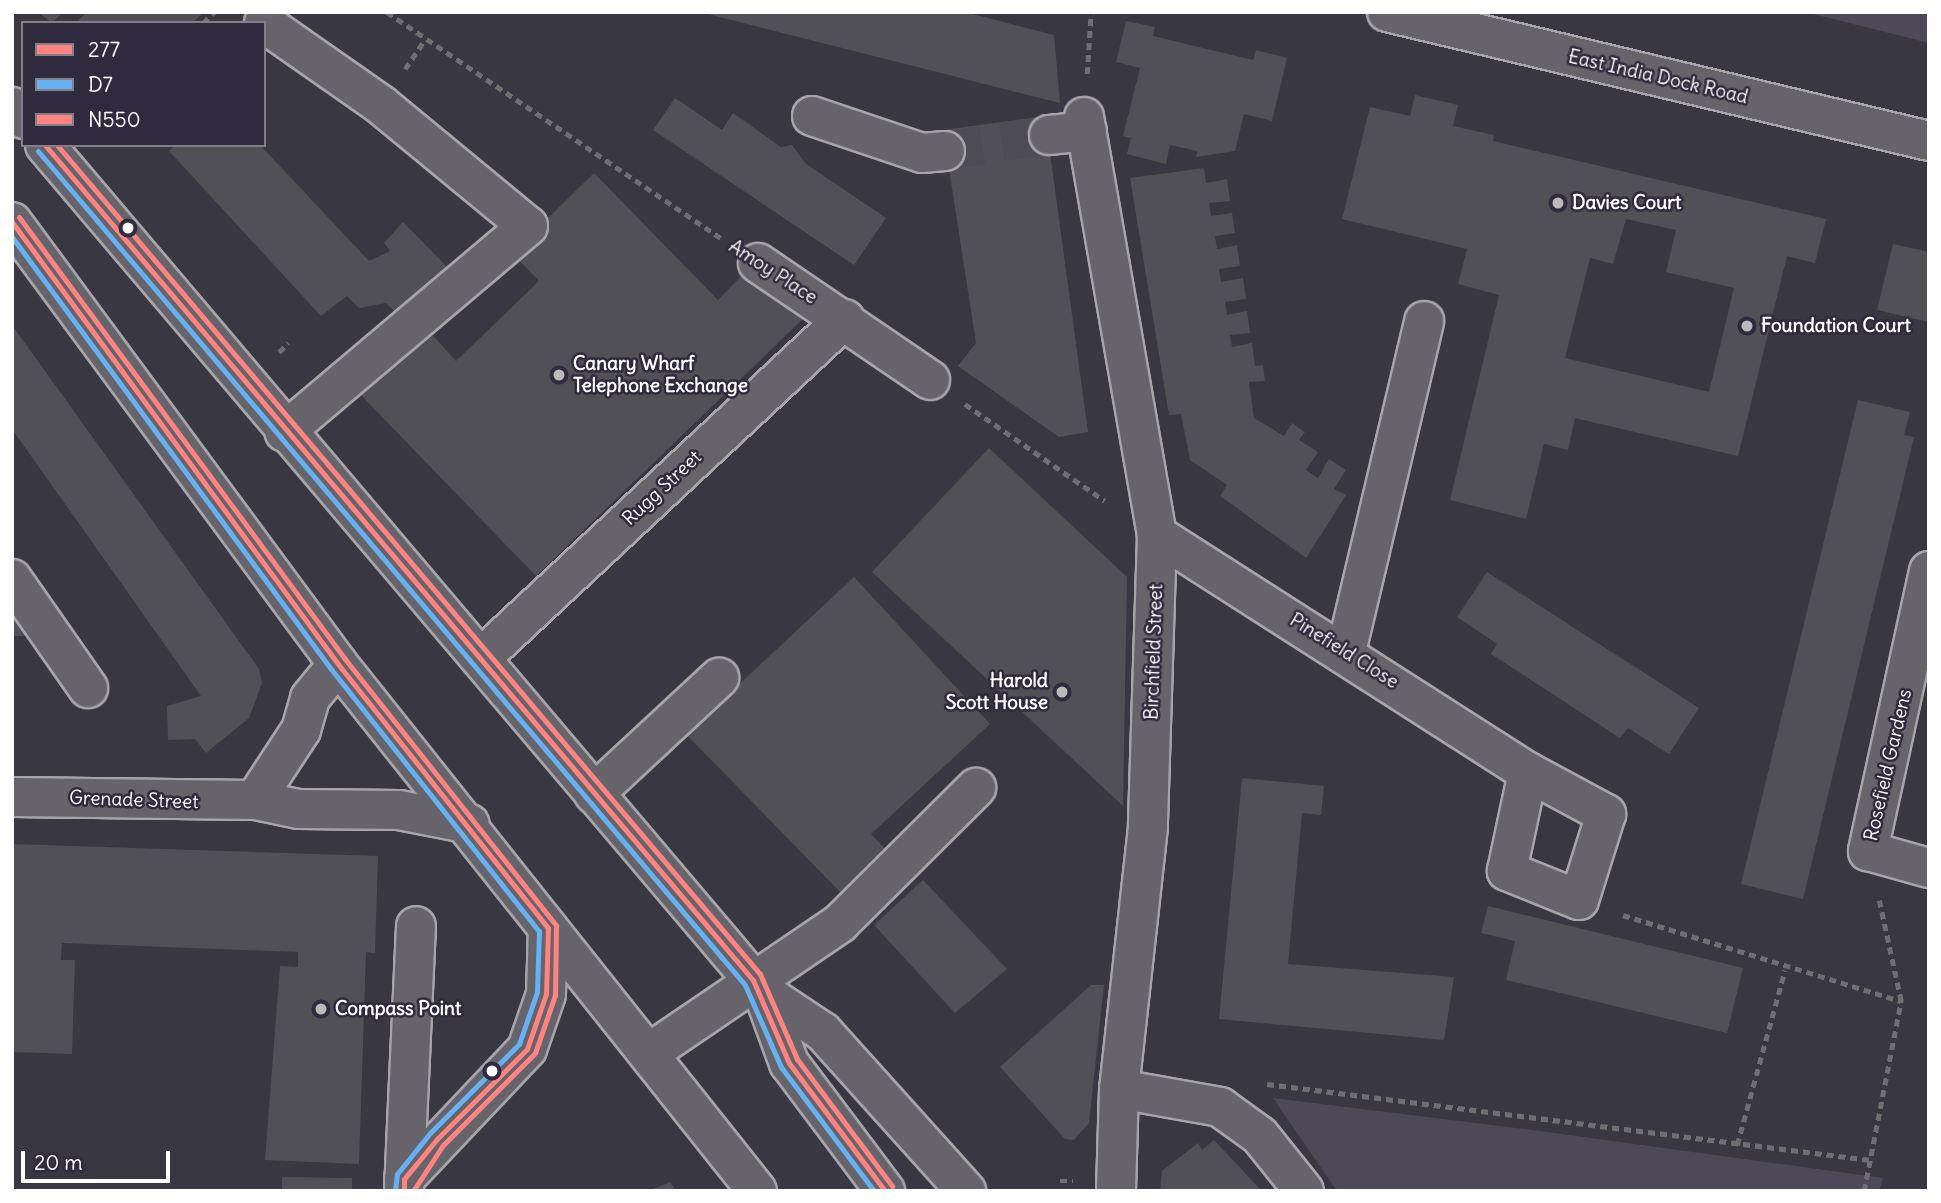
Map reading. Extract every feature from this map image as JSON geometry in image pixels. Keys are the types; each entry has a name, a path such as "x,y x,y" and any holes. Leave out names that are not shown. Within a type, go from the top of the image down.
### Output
{"main road":[{"name":"East India Dock Road","path":"1387,12 1929,141"},
{"path":"266,24 381,105 528,226 284,432"},
{"path":"1049,135 1086,110"},
{"name":"Birchfield Street","path":"1086,110 1157,535 1148,827 1119,1089 1116,1191"},
{"path":"811,116 922,153 945,151"},
{"path":"47,147 284,432 481,658 758,986 823,1032 966,1191"},
{"path":"12,222 338,664 470,824 548,928 757,1191"},
{"name":"Amoy Place","path":"758,262 930,380"},
{"name":"Rugg Street","path":"481,658 844,319"},
{"path":"1346,652 1424,321"},
{"name":"Pinefield Close","path":"1157,535 1346,652 1528,772 1605,814 1579,900"},
{"name":"Rosefield Gardens","path":"1929,570 1921,661 1868,851 1929,868"},
{"path":"12,579 88,688"},
{"path":"256,800 301,730 310,698 338,664"},
{"path":"594,794 719,678"},
{"path":"1528,772 1507,871 1579,900"},
{"path":"649,1053 758,986 840,923 976,788"},
{"name":"Grenade Street","path":"12,797 256,800 299,809 399,810 470,824"},
{"path":"404,1185 416,926"},
{"path":"404,1185 527,1049 546,994 548,928"},
{"path":"758,986 789,1063 885,1191"},
{"path":"1119,1089 1220,1107 1260,1136 1304,1191"}],"path":[{"name":"Amoy Place","path":"387,12 758,262"},
{"path":"1086,110 1091,12"},
{"path":"930,380 1157,535"},
{"path":"1864,1191 1901,1001 1868,851"},
{"path":"1579,900 1785,970 1901,1001"},
{"path":"1737,1145 1785,970"},
{"path":"1220,1107 1230,1079 1870,1160"}],"shaded area":[{"path":"1805,12 1929,12 1929,43"},
{"path":"1273,1098 1883,1178 1879,1191 1337,1191"}],"building":[{"path":"38,12 63,12 54,21 49,21"},
{"path":"87,12 204,12 194,21 78,21"},
{"path":"965,12 1054,35 1060,103 704,13"},
{"path":"1126,21 1155,27 1153,36 1253,60 1256,50 1287,58 1272,121 1244,114 1235,151 1196,157 1197,151 1170,145 1166,164 1127,154 1131,138 1123,136 1140,68 1116,62"},
{"path":"1415,95 1458,105 1453,126 1494,135 1493,141 1826,219 1815,263 1787,256 1738,456 1575,418 1568,450 1544,444 1526,519 1450,500 1499,295 1458,284 1467,249 1342,219 1370,107 1410,116","holes":["1626,219 1676,230 1666,272 1734,288 1709,392 1565,358 1590,258 1613,264"]},
{"path":"675,98 722,130 733,113 781,147 792,145 806,164 886,218 854,265 653,130"},
{"path":"1045,116 1088,432 1059,437 958,366 976,343 943,130"},
{"path":"173,147 262,147 369,261 390,251 384,243 403,222 456,276 406,323 386,303 359,308 347,296 321,316 169,151"},
{"path":"1204,168 1206,183 1227,179 1230,201 1209,203 1211,216 1232,213 1235,233 1215,236 1217,249 1237,245 1240,266 1219,269 1221,282 1243,278 1246,299 1225,302 1227,315 1247,311 1250,333 1230,335 1232,347 1252,343 1255,366 1263,365 1265,381 1249,382 1254,418 1284,436 1292,423 1305,432 1299,440 1318,452 1306,470 1318,478 1329,459 1346,470 1334,489 1346,495 1306,558 1220,496 1227,485 1190,460 1181,414 1169,415 1130,178"},
{"name":"Canary Wharf Telephone Exchange","path":"594,173 718,300 745,272 807,315 536,576 356,390 427,329 456,361 539,281 512,253"},
{"path":"1893,244 1929,252 1929,322 1877,310"},
{"path":"12,325 259,669 262,683 249,718 206,753 195,739 168,740 167,706 201,696 12,429"},
{"path":"1858,400 1910,412 1904,435 1914,437 1803,899 1741,884"},
{"name":"Harold Scott House","path":"989,448 1127,577 1123,806 872,572"},
{"path":"1487,572 1699,708 1669,754 1628,728 1620,738 1491,654 1497,644 1457,617"},
{"path":"854,577 990,724 871,834 886,850 841,893 686,734"},
{"path":"12,600 37,636 12,636"},
{"path":"1242,778 1324,786 1321,815 1302,813 1288,964 1454,977 1444,1040 1219,1019"},
{"name":"Compass Point","path":"12,844 378,856 375,953 366,952 359,1164 265,1160 280,966 298,967 298,952 62,943 61,960 75,960 72,1054 12,1052"},
{"path":"923,880 1007,969 955,1013 874,925"},
{"path":"1488,906 1743,968 1727,1033 1506,980 1515,941 1481,933"},
{"path":"1091,985 1104,985 1089,1123 1074,1140 1065,1139 1000,1067"},
{"path":"1214,1140 1262,1191 1160,1191 1162,1171 1198,1143 1202,1150"},
{"path":"282,1177 352,1178 352,1191 282,1191"},
{"path":"670,1182 676,1191 648,1191"}],"tunnel":[{"path":"945,151 1049,135"}],"transit line":[{"name":"277","path":"47,147 753,980 789,1063 885,1191"},
{"name":"N550","path":"59,147 760,974 797,1059 892,1186"},
{"name":"D7","path":"38,151 745,985 781,1067 874,1191"},
{"name":"N550","path":"19,217 345,659 556,925 555,995 535,1053 443,1145 413,1191"},
{"name":"277","path":"12,222 338,664 548,928 546,994 527,1049 437,1139 404,1179 404,1191"},
{"name":"D7","path":"12,237 331,669 539,931 537,992 519,1044 430,1133 397,1174 395,1191"}],"place":[{"name":"Davies Court","path":"1558,203"},
{"name":"Foundation Court","path":"1747,326"},
{"name":"Canary Wharf Telephone Exchange","path":"559,375"},
{"name":"Harold Scott House","path":"1062,692"},
{"name":"Compass Point","path":"321,1009"}]}
